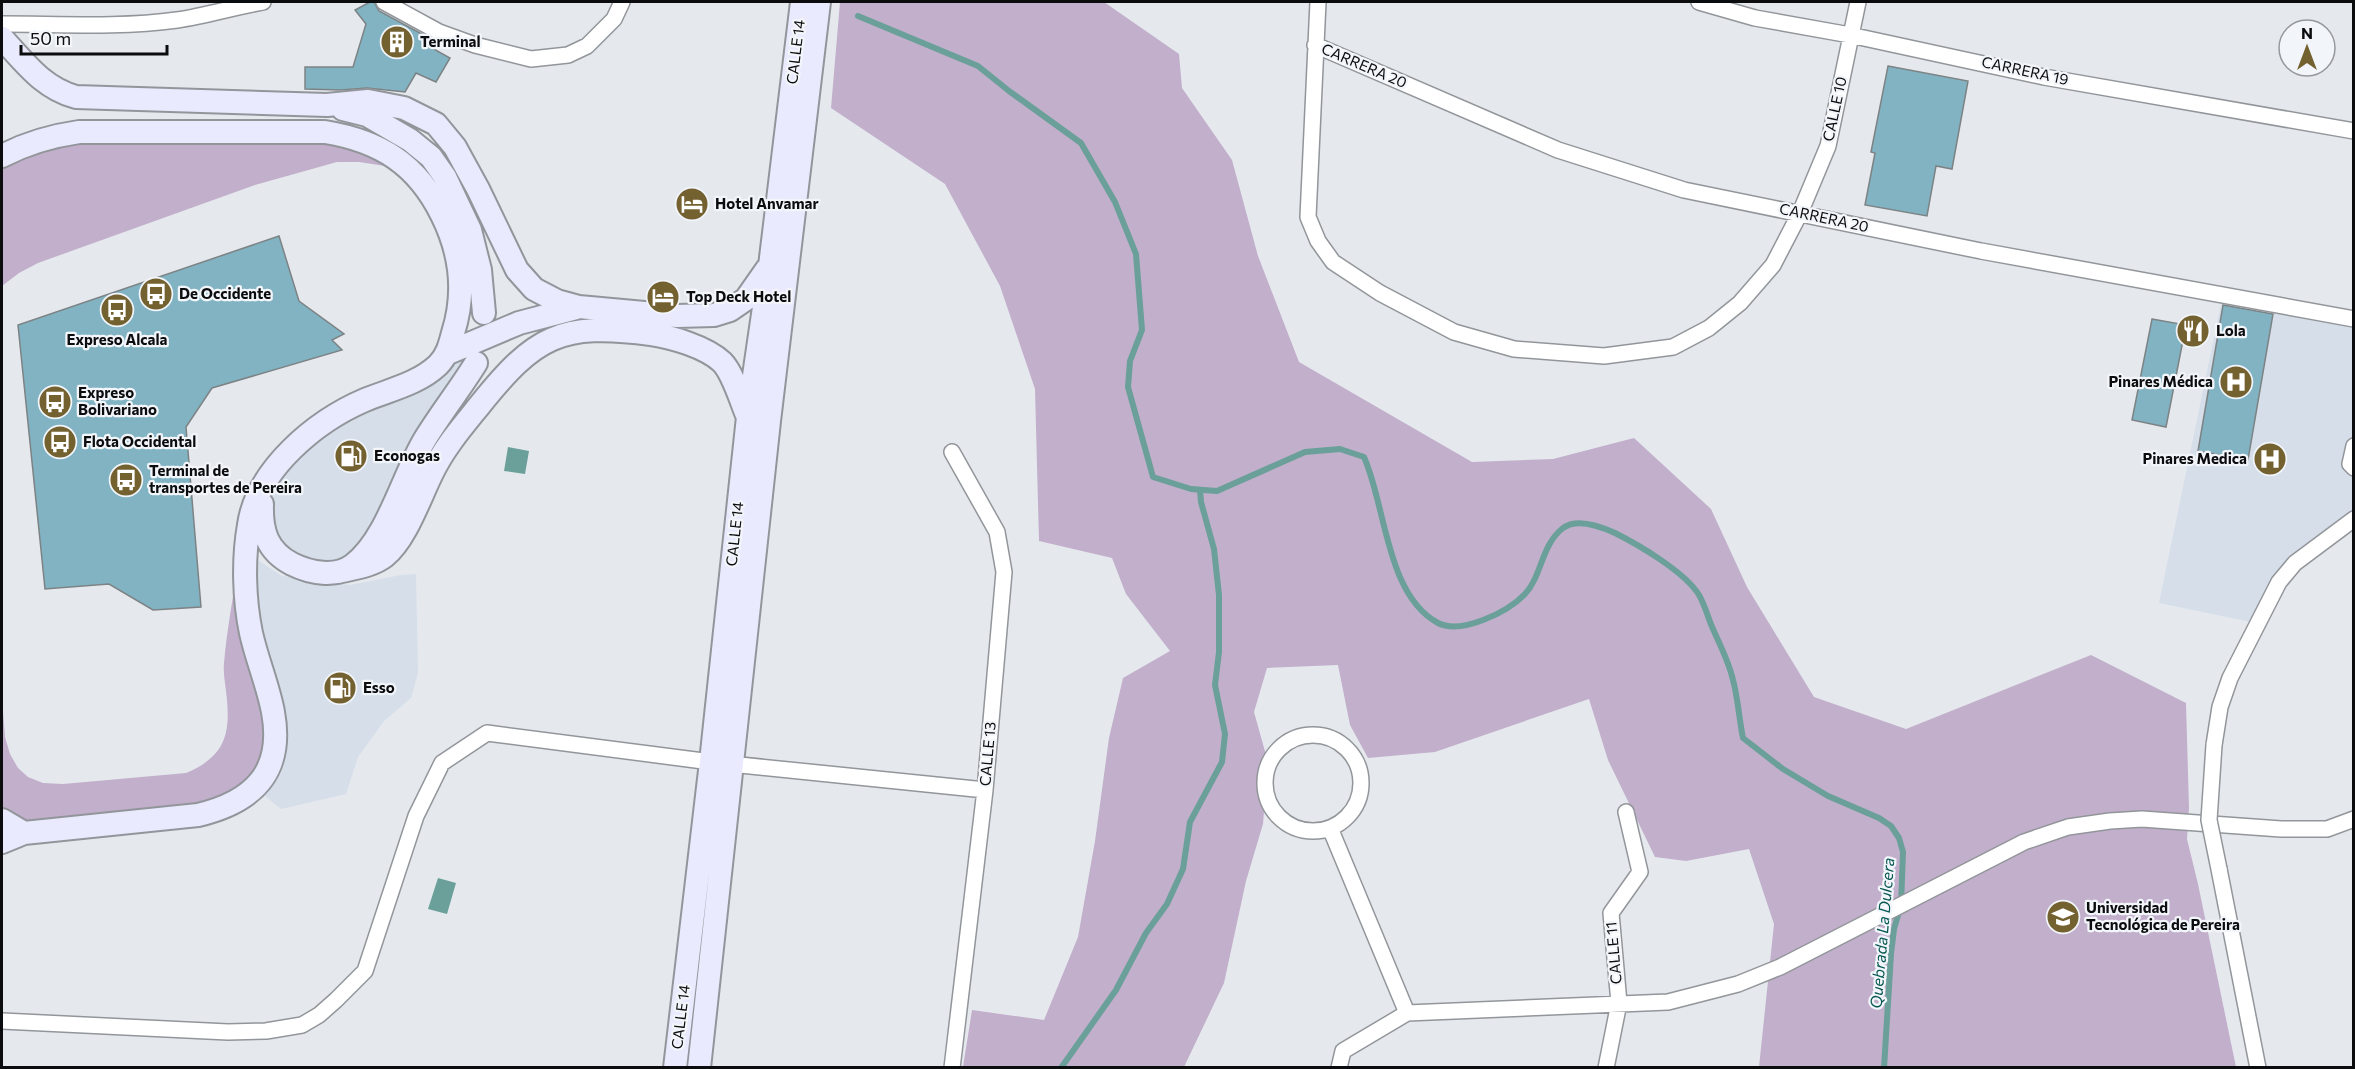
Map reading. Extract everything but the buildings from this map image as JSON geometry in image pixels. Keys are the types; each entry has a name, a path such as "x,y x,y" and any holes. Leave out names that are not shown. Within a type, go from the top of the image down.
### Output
{"main road":[{"name":"CALLE 14","path":"699,1068 748,417 770,266 802,2"},
{"name":"CALLE 14","path":"675,1068 722,763 779,336 819,2"},
{"path":"2,38 45,84 76,97 327,105 368,101 404,108 436,124 455,147 517,270 534,289 557,301 579,307 677,316 714,315 730,310 746,299 770,266"},
{"path":"327,105 367,115 410,140 431,157 445,177 470,230 480,270 484,313"},
{"path":"2,156 43,138 79,132 325,132 366,142 396,157 409,168 440,210 458,255 460,292 459,313 448,352 438,364 419,378 333,415 293,448 274,470 253,507 249,524 246,598 251,633 273,711 275,731 271,761 264,776 244,798 220,810 198,815 24,833 2,843"},
{"path":"448,352 519,323 579,307"},
{"path":"262,490 263,532 275,553 309,571 338,572 370,564 386,556 398,542 433,470 450,443 501,379 522,356 547,340 569,332 632,332 670,337 695,346 722,362 736,387 748,417"},
{"path":"722,362 739,361 758,352 779,336"},
{"path":"338,572 352,566 366,551 390,512 425,439 476,363"},
{"path":"2,820 24,833"}],"street":[{"path":"2,24 131,25 219,13 263,2"},
{"path":"384,2 440,32 483,48 531,59 568,55 587,46 614,19 622,2"},
{"path":"1315,45 1318,2"},
{"name":"CARRERA 19","path":"1699,2 1755,18 1850,35 2044,77 2354,131"},
{"name":"CALLE 10","path":"1315,45 1308,217 1318,241 1333,262 1380,293 1454,332 1514,349 1604,356 1673,347 1709,328 1740,303 1773,265 1800,213 1828,146 1858,2"},
{"name":"CARRERA 20","path":"1315,45 1558,150 1684,190 1981,250 2354,319"},
{"path":"2352,466 2354,446"},
{"name":"CALLE 13","path":"952,452 997,532 1004,572 985,790 952,1068"},
{"path":"2258,1068 2209,820 2214,745 2220,706 2230,678 2279,582 2295,563 2354,519"},
{"path":"2330,538 2354,534"},
{"path":"2,1021 228,1032 266,1031 302,1025 327,1008 364,971 416,816 442,763 487,733 722,763 985,790"},
{"path":"1316,734 1332,738 1346,747 1356,760 1361,776 1361,792 1355,807 1345,820 1330,828 1315,831 1299,829 1285,823 1274,812 1266,798 1265,775 1274,753 1285,742 1300,736 1316,734"},
{"name":"CALLE 11","path":"1606,1068 1619,1003 1611,913 1640,872 1626,812"},
{"path":"1339,1068 1343,1051 1407,1013 1668,1002 1738,984 1780,967 2024,842 2068,827 2142,819 2281,829 2327,829 2354,819"},
{"path":"1330,828 1407,1013"}],"shaded area":[{"path":"840,2 1104,2 1179,54 1182,88 1232,160 1258,256 1299,362 1472,462 1553,459 1634,438 1711,509 1747,587 1814,697 1906,729 2091,655 2186,703 2189,808 2187,839 2236,1067 1759,1067 1774,924 1749,849 1686,861 1655,857 1608,760 1589,699 1435,752 1368,758 1350,725 1338,665 1267,668 1254,712 1268,762 1263,824 1246,881 1224,983 1184,1067 963,1067 972,1010 1044,1020 1078,937 1095,841 1109,738 1123,678 1170,651 1126,594 1112,558 1039,541 1035,389 1000,286 945,184 831,108"},
{"path":"325,132 398,168 359,162 337,162 255,185 38,263 19,273 2,286 2,156 26,143"},
{"name":"Pinares Medica","path":"2223,294 2353,319 2353,519 2295,563 2256,623 2159,603"},
{"name":"Econogas","path":"459,347 476,363 379,532 323,573 263,532 274,470 293,448"},
{"path":"508,447 529,451 525,474 504,471"},
{"name":"Esso","path":"247,553 282,576 350,585 416,574 418,673 411,698 384,721 358,757 346,794 281,809 255,788"},
{"path":"239,558 275,731 244,798 24,833 2,820 2,698 5,737 10,754 18,768 28,777 43,783 63,784 186,773 210,759 223,741 228,719 224,663"},
{"path":"438,878 456,883 447,914 428,909"}],"waterway":[{"name":"Quebrada La Dulcera","path":"858,16 978,66 1081,143 1115,202 1136,254 1142,330 1130,361 1128,387 1153,477 1191,489 1217,491 1305,452 1340,449 1364,457 1390,548 1408,592 1421,610 1438,623 1448,626 1459,626 1484,620 1517,601 1531,587 1550,543 1556,535 1563,528 1576,523 1597,526 1625,538 1673,568 1692,586 1703,603 1729,667 1743,738 1783,769 1828,796 1879,818 1891,826 1899,838 1903,852 1901,905 1894,929 1891,954 1884,1068"},
{"path":"1061,1068 1116,990 1146,933 1167,904 1183,869 1190,822 1222,762 1225,734 1215,685 1219,652 1219,595 1214,549 1200,490"}],"place":[{"name":"Terminal","path":"397,42"},
{"name":"Hotel Anvamar","path":"692,204"},
{"name":"De Occidente","path":"156,294"},
{"name":"Top Deck Hotel","path":"663,297"},
{"name":"Expreso Alcala","path":"117,310"},
{"name":"Lola","path":"2193,331"},
{"name":"Pinares Médica","path":"2236,382"},
{"name":"Expreso Bolivariano","path":"55,402"},
{"name":"Flota Occidental","path":"60,442"},
{"name":"Econogas","path":"351,456"},
{"name":"Pinares Medica","path":"2270,459"},
{"name":"Terminal de transportes de Pereira","path":"126,480"},
{"name":"Esso","path":"340,688"},
{"name":"Universidad Tecnológica de Pereira","path":"2063,917"}]}
